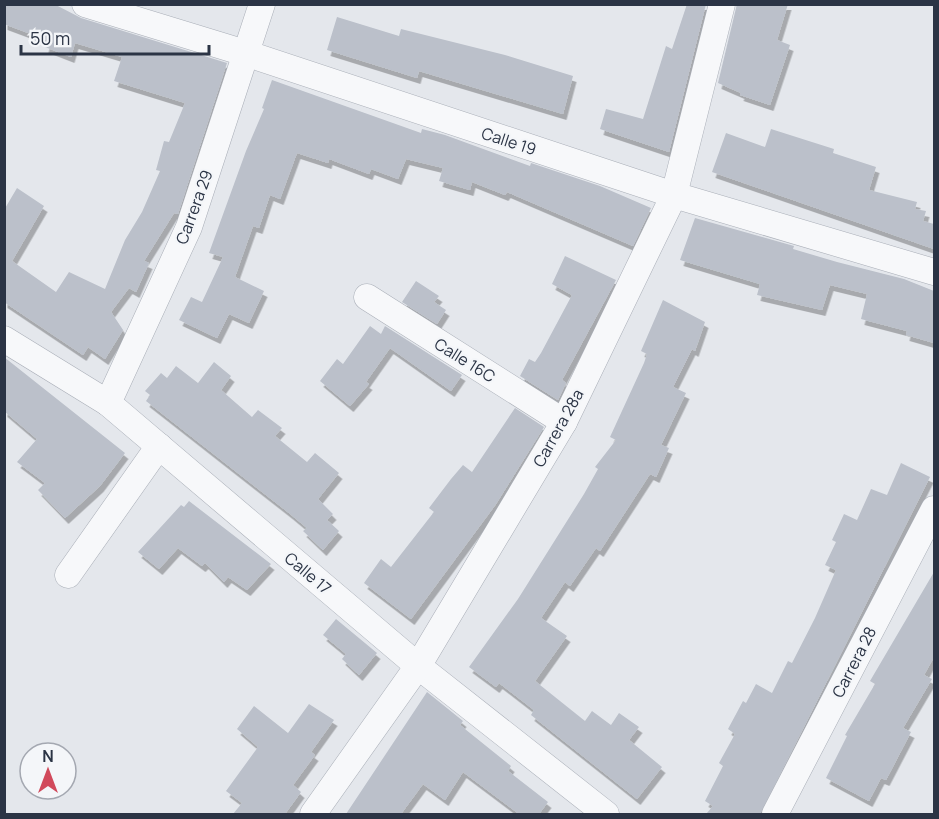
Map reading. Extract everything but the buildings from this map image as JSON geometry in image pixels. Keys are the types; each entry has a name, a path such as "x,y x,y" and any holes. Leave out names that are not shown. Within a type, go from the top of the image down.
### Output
{"street":[{"name":"Calle 19","path":"84,4 245,53 674,195 934,272"},
{"name":"Carrera 29","path":"108,403 189,227 262,4"},
{"name":"Carrera 28a","path":"313,814 417,666 564,422 674,195 723,4"},
{"name":"Calle 16C","path":"367,297 564,422"},
{"name":"Calle 17","path":"4,339 108,403 417,666 606,814"},
{"path":"68,575 159,446"},
{"name":"Carrera 28","path":"775,814 926,542 934,509"}]}
